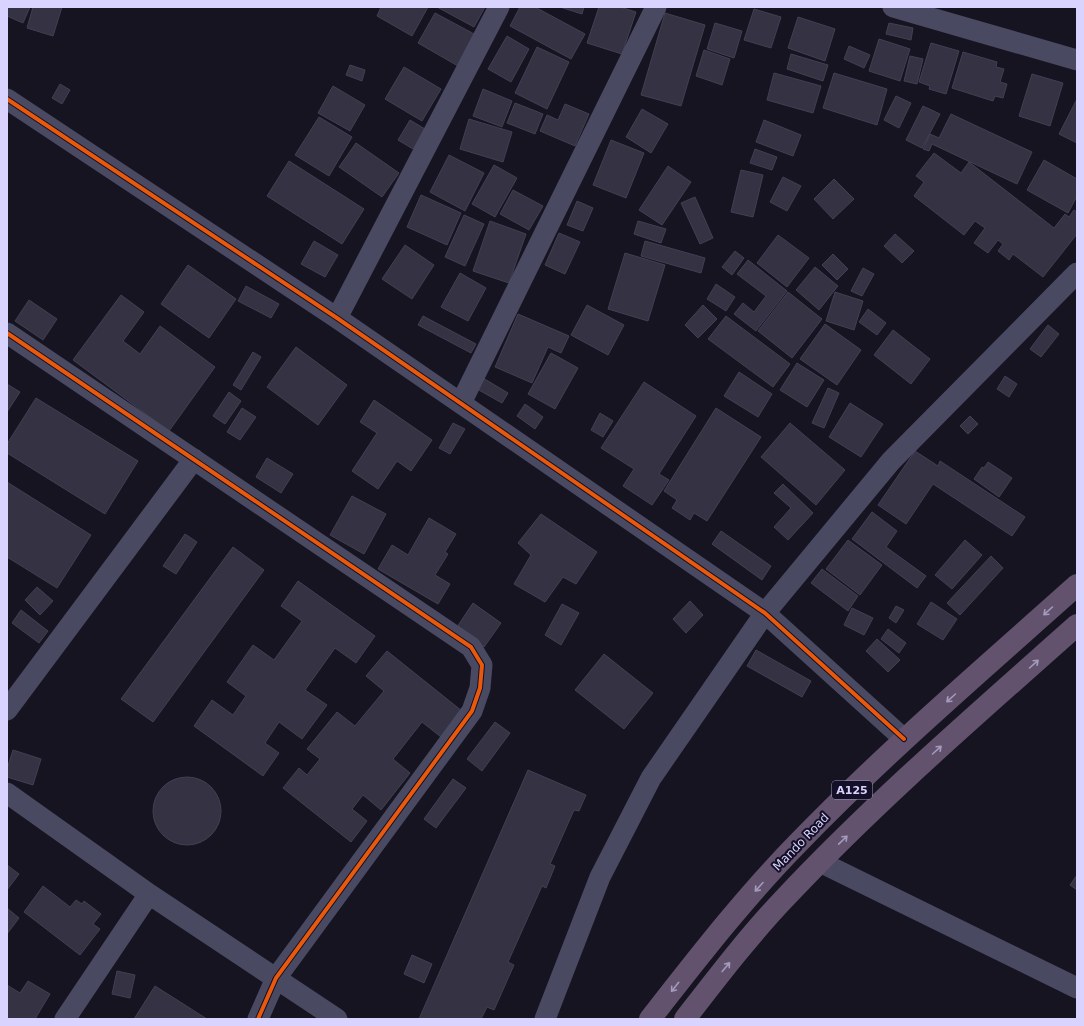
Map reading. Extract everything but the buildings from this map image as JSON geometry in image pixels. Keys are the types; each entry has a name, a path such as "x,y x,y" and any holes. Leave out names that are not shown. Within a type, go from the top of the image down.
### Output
{"highway":[{"name":"Mando Road","path":"650,1019 716,935 797,843 904,739 1077,585"},
{"name":"A125","path":"685,1019 782,901 820,862 926,760 1077,625"}],"street":[{"path":"337,318 499,7"},
{"path":"461,403 656,7"},
{"path":"893,7 1077,60"},
{"path":"7,99 337,318 765,613 904,739"},
{"path":"545,1019 600,877 651,778 765,613 890,461 1077,273"},
{"path":"7,333 472,647 482,665 480,688 472,711 276,978 258,1019"},
{"path":"7,710 194,460"},
{"path":"7,793 149,894 337,1019"},
{"path":"820,862 1077,988"},
{"path":"65,1019 149,894"}],"cycle path":[{"path":"7,99 337,318 765,613 904,739"},
{"path":"7,333 471,647 482,665 480,688 472,711 276,978 258,1019"}]}
